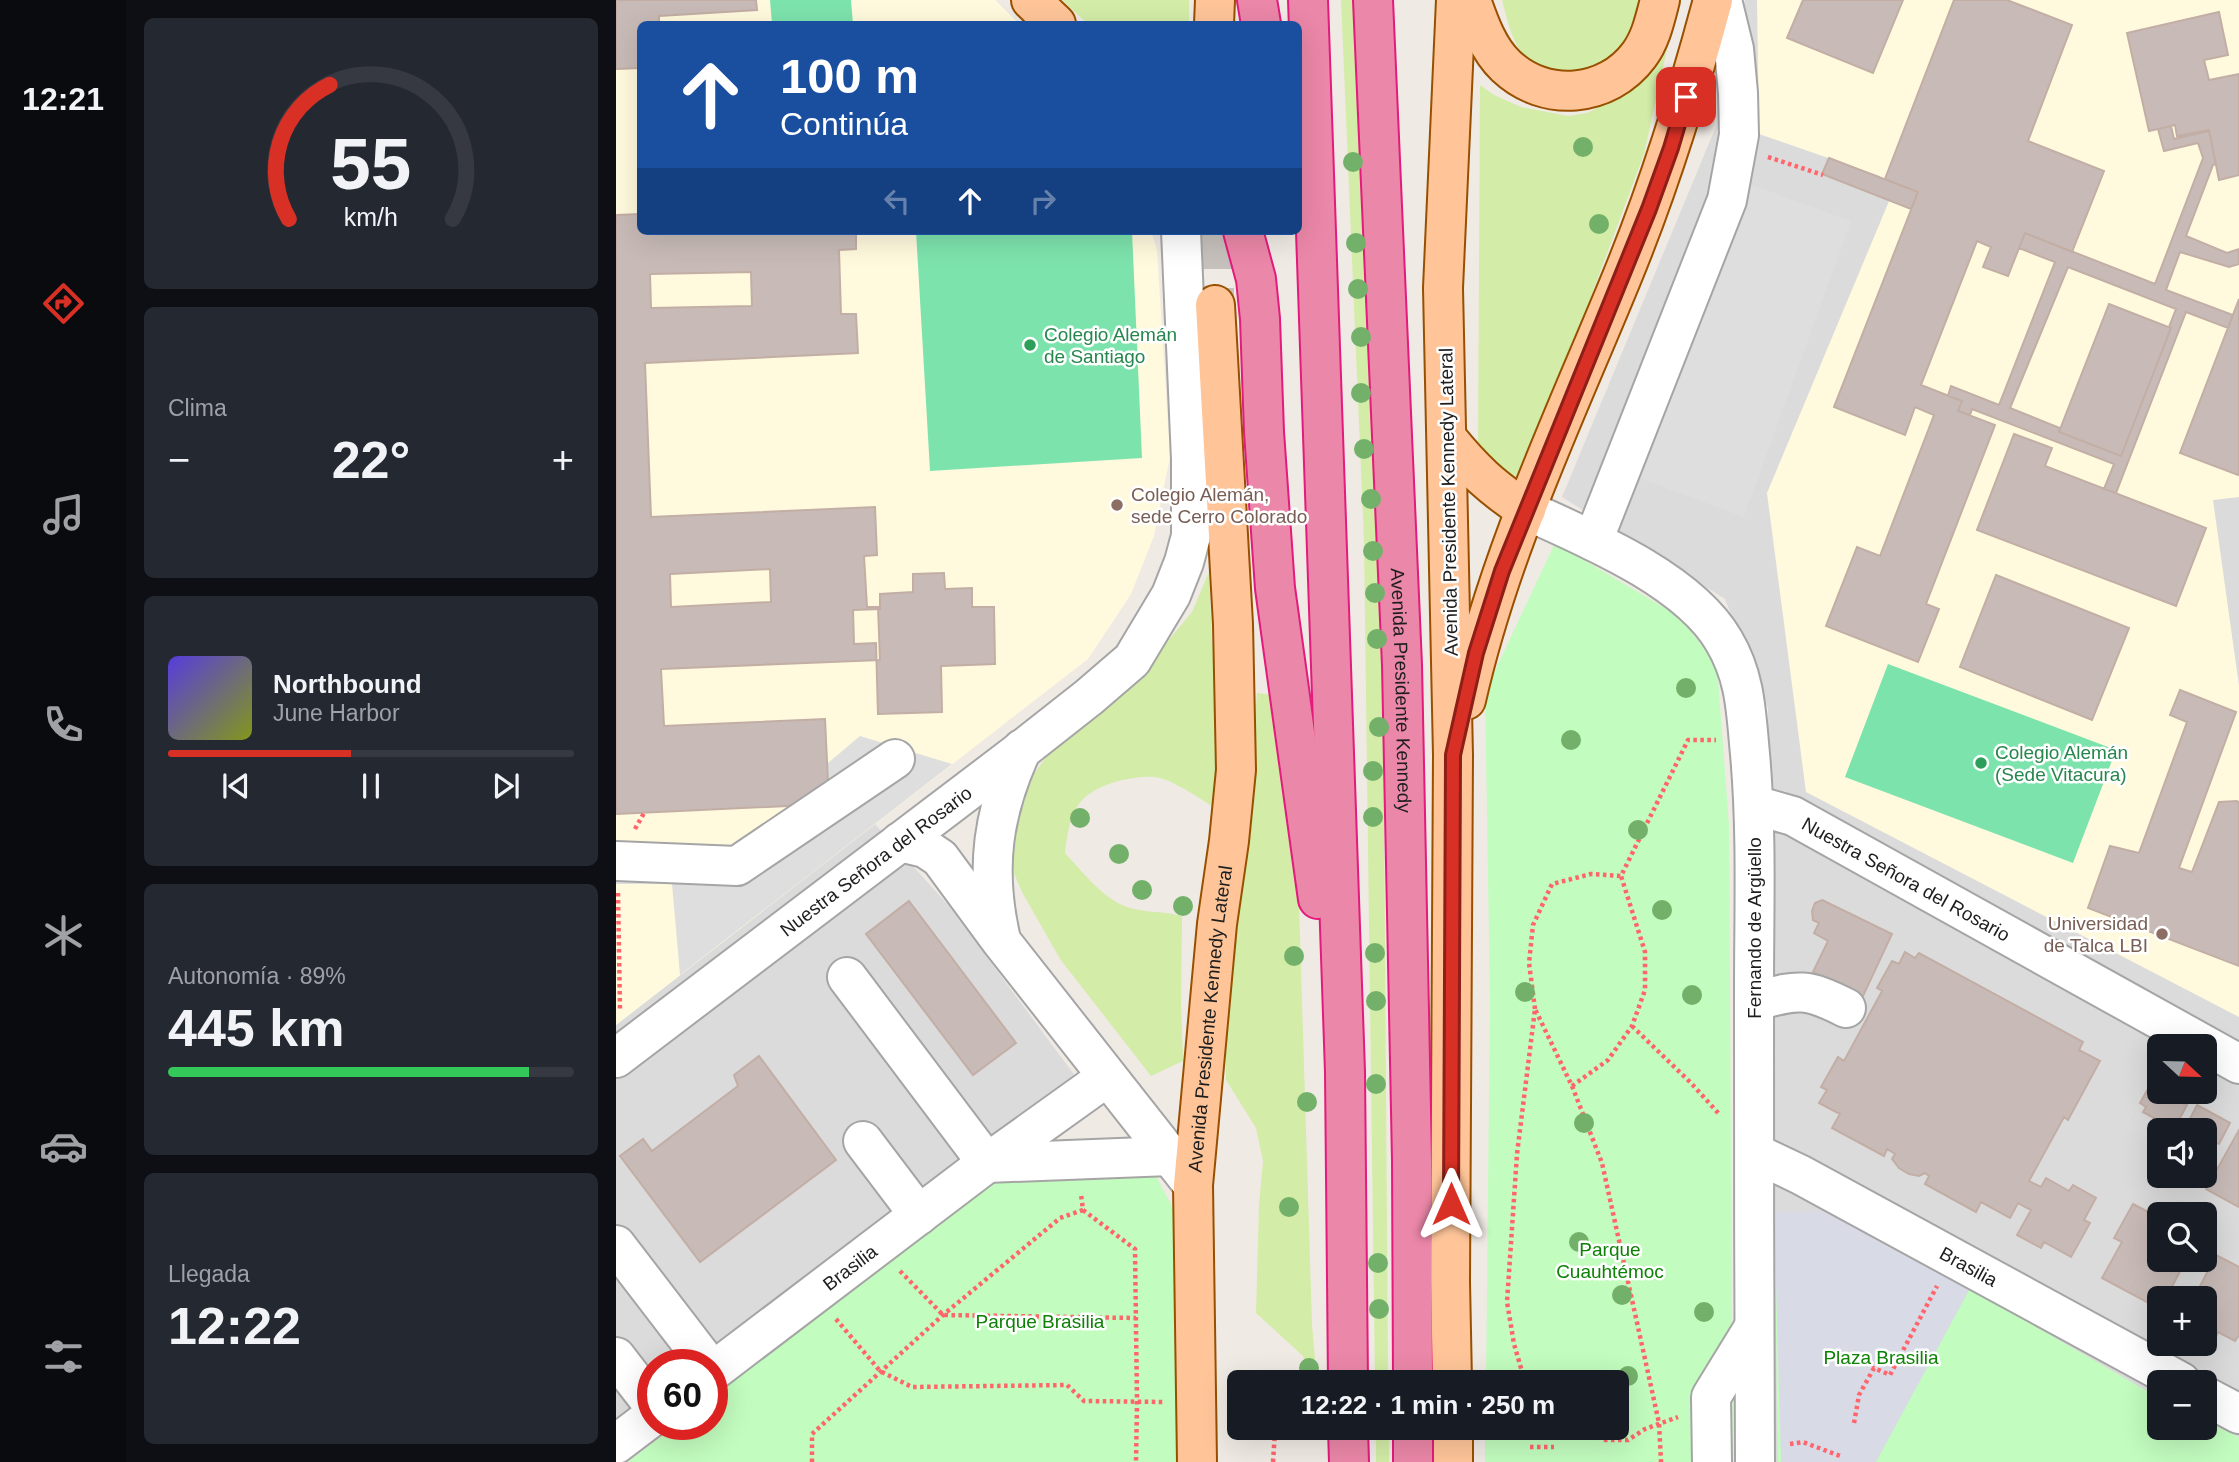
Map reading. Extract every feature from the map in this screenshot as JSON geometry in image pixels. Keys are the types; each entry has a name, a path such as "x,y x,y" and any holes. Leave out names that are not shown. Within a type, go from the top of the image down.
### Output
{"highway":[{"path":"1257,0 1260,21"},
{"path":"1308,0 1345,1072 1348,1370"},
{"name":"Avenida Presidente Kennedy","path":"1373,0 1403,705 1413,1370"},
{"path":"1244,235 1256,279 1260,319 1264,432 1275,588 1345,1072"},
{"path":"1300,235 1320,330"},
{"path":"1348,1440 1349,1462"},
{"path":"1413,1440 1413,1462"}],"main road":[{"path":"1031,0 1053,21"},
{"path":"1214,21 1215,0"},
{"name":"Avenida Presidente Kennedy Lateral","path":"1452,1370 1453,755 1443,288 1457,0"},
{"path":"1471,0 1481,28 1505,65 1534,85 1568,91 1601,85 1616,78 1629,67 1648,40 1660,0"},
{"path":"1453,755 1476,653 1502,571 1649,209 1671,148 1713,0"},
{"name":"Avenida Presidente Kennedy Lateral","path":"1196,1462 1181,1171 1213,962 1236,770 1233,624 1215,305"},
{"path":"1447,438 1474,471 1526,510"},
{"path":"1452,1440 1453,1462"}],"street":[{"path":"1593,541 1727,200 1739,135 1738,93 1734,49 1722,0"},
{"name":"Nuestra Señora del Rosario","path":"618,1040 900,842 1023,749 1132,660 1171,595 1191,536 1191,459 1181,235"},
{"name":"Fernando de Argüello","path":"1526,510 1642,567 1698,606 1711,621 1734,659 1742,681 1755,806 1755,1462"},
{"path":"1001,941 992,885 995,829 1010,775 1023,749"},
{"path":"617,861 737,866 895,760"},
{"name":"Nuestra Señora del Rosario","path":"1755,806 1793,816 2239,1064"},
{"name":"Avenida Presidente Kennedy Lateral","path":"900,842 925,848 940,858 1001,941 1181,1171"},
{"path":"847,977 987,1163 1181,1171"},
{"path":"1754,1001 1802,991 1819,994 1846,1008"},
{"name":"Brasilia","path":"728,1359 987,1163 1107,1077"},
{"path":"863,1141 919,1215"},
{"name":"Brasilia","path":"1755,1153 1801,1175 2159,1370"},
{"path":"616,1245 696,1349"},
{"path":"1712,1462 1711,1397 1754,1327"},
{"path":"616,1357 637,1384"},
{"path":"2217,1402 2239,1414"},
{"path":"616,1444 637,1428"}],"path":[{"path":"1739,135 1765,156 1824,175"},
{"path":"1572,1086 1608,1060 1632,1026 1645,990 1645,952 1621,876 1688,740 1749,741"},
{"path":"618,1040 617,861 644,813"},
{"path":"1522,1370 1507,1302 1517,1154 1535,1009 1529,962 1533,925 1552,884 1591,874 1621,876"},
{"path":"1535,1009 1572,1086 1602,1163 1659,1423 1661,1462"},
{"path":"1632,1026 1691,1083 1755,1153"},
{"path":"1080,1189 1083,1210 1135,1249 1136,1462"},
{"path":"812,1462 812,1434 943,1315 1060,1218 1083,1210"},
{"path":"876,1247 943,1315 1136,1318"},
{"path":"1854,1423 1858,1395 1874,1368 1889,1375 1951,1257"},
{"path":"814,1294 880,1371 912,1387 1067,1385 1084,1401 1137,1402"},
{"path":"1629,1439 1659,1423"},
{"path":"1273,1462 1274,1440"},
{"path":"1530,1447 1553,1447"}],"shaded area":[{"path":"616,0 995,0 1016,21 637,21 637,235 1152,235 1157,250 1170,457 1154,536 1131,594 1088,659 616,1025"},
{"path":"1745,0 2239,0 2239,1462 1771,1462 1768,708 1725,599 1562,497 1717,124"},
{"path":"1757,0 2239,0 2239,497 2213,500 2239,686 2239,1017 1806,792 1767,493 1892,194 1880,176 1759,134"},
{"path":"1724,175 1851,221 1744,517 1615,469"},
{"path":"860,736 952,764 680,975 672,884 616,884 616,852 759,848 807,805 802,785"},
{"path":"875,824 949,906 1076,1077 979,1189 728,1385 728,1349 637,1349 637,1440 657,1440 628,1462 616,1462 616,1025"},
{"path":"1845,1211 1974,1281 1876,1462 1781,1462 1774,1212"}],"green space":[{"path":"770,0 851,0 853,21 772,21"},
{"path":"1062,0 1189,0 1189,21 1085,21"},
{"path":"1341,0 1355,0 1383,654 1388,1370 1375,1370 1364,541"},
{"path":"1502,0 1639,0 1631,28 1615,54 1595,67 1569,73 1543,69 1532,64 1523,55 1512,36"},
{"path":"1668,45 1644,154 1568,358 1527,459 1518,474 1508,483 1478,451 1480,85 1494,95 1521,107 1568,116 1587,113 1629,92"},
{"name":"Colegio Alemán de Santiago","path":"916,235 1132,235 1142,458 930,471"},
{"name":"Parque Cuauhtémoc","path":"1555,543 1680,617 1717,666 1729,825 1733,1462 1485,1462 1485,1440 1629,1440 1629,1370 1486,1370 1490,1000 1485,692"},
{"path":"1209,572 1212,642 1223,679 1217,809 1181,787 1160,778 1122,780 1095,790 1078,805 1070,825 1065,853 1093,884 1118,903 1134,909 1182,916 1183,1061 1151,1076 1060,959 1013,871 1011,837 1021,792 1057,742 1162,648 1192,612"},
{"name":"Colegio Alemán (Sede Vitacura)","path":"1888,664 2116,750 2073,863 1845,777"},
{"path":"1257,693 1272,695 1299,904 1312,1325 1316,1370 1308,1370 1303,1356 1256,1313 1263,1161 1256,1128 1226,1080 1226,1030 1249,815"},
{"name":"Parque Brasilia","path":"1152,1169 1182,1225 1182,1462 628,1462 657,1440 728,1440 728,1385 979,1189 1002,1178"},
{"name":"Plaza Brasilia","path":"1860,1225 2147,1391 2147,1440 2217,1440 2217,1427 2239,1437 2239,1462 1778,1462 1775,1268"},
{"path":"1376,1440 1389,1440 1389,1462 1376,1462"}],"building":[{"path":"616,0 756,0 757,10 659,16 659,21 637,21 637,68 616,69"},
{"path":"1803,0 1903,0 1873,73 1787,38"},
{"path":"1954,0 2007,0 2072,25 2028,141 2104,171 2072,252 2025,233 2008,276 1983,267 1991,247 1977,241 1921,385 1962,401 1958,411 1995,425 1926,604 1939,609 1918,662 1826,626 1857,547 1880,556 1934,415 1915,407 1905,435 1834,407 1918,192 1885,179"},
{"path":"2219,12 2228,55 2204,60 2209,80 2239,74 2239,175 2219,180 2209,130 2177,136 2175,125 2149,131 2127,33"},
{"path":"2171,126 2174,139 2209,131 2216,164 2213,165 2186,236 2227,253 2239,249 2239,264 2229,267 2180,252 2166,290 2233,315 2228,328 2186,312 2116,493 2104,489 2114,464 1972,409 1970,415 1958,411 1962,401 1948,396 1951,386 1999,405 2055,262 2019,248 2025,233 2155,284 2203,158 2198,143 2164,151 2158,129","holes":["2068,267 2176,309 2121,456 2059,432 2060,428 2010,408"]},
{"path":"1829,158 1918,192 1911,209 1822,174"},
{"path":"637,214 637,235 856,235 856,249 839,250 841,314 856,314 858,353 645,363 651,517 875,507 877,555 864,556 867,607 878,607 880,660 661,669 664,726 825,719 829,804 616,814 616,215","holes":["751,272 752,306 651,308 650,274","770,569 771,602 671,607 670,574"]},
{"path":"2239,299 2239,472 2238,475 2180,453"},
{"path":"2109,304 2171,328 2121,456 2059,432"},
{"path":"2014,434 2052,448 2045,466 2206,528 2176,606 1977,530"},
{"path":"944,573 945,589 972,588 972,607 994,607 995,664 941,666 942,712 878,714 876,643 854,644 853,610 880,609 880,594 913,592 913,574"},
{"name":"Colegio Alemán (Sede Vitacura)","path":"1996,575 2129,628 2092,720 1960,667"},
{"path":"2180,690 2236,712 2179,868 2192,872 2219,802 2237,801 2239,966 2088,908 2110,846 2139,853 2187,722 2170,715"},
{"path":"1822,900 1892,934 1863,996 1813,972 1828,941 1814,933 1819,923 1813,920 1812,911 1815,903"},
{"path":"909,901 1016,1043 973,1075 866,934"},
{"path":"1905,952 1915,958 1919,953 2083,1042 2079,1050 2100,1061 2068,1120 2064,1117 2029,1181 2041,1187 2046,1178 2069,1191 2073,1185 2096,1198 2084,1220 2090,1223 2071,1257 2044,1242 2041,1248 2017,1235 2031,1210 2018,1203 2010,1218 1981,1202 1976,1212 1925,1184 1929,1176 1925,1173 1919,1176 1899,1168 1892,1159 1895,1154 1887,1149 1884,1156 1832,1128 1840,1114 1819,1103 1827,1090 1821,1087 1838,1057 1844,1061 1882,991 1877,988 1892,961 1899,964"},
{"path":"759,1056 836,1160 700,1262 620,1156 643,1139 652,1151 738,1086 734,1075"},
{"path":"2147,1090 2147,1104 2187,1105 2180,1118 2154,1118 2143,1112 2146,1107 2140,1103"},
{"path":"2197,1105 2230,1123 2219,1144 2217,1118 2190,1118"},
{"path":"2239,1130 2239,1207 2206,1189 2217,1188 2217,1169"},
{"path":"2133,1204 2147,1211 2147,1272 2180,1272 2172,1286 2147,1286 2147,1302 2102,1278 2122,1242 2114,1238"},
{"path":"2217,1256 2239,1267 2239,1335 2235,1341 2218,1332 2217,1334 2217,1286 2200,1286 2207,1272 2217,1272"}],"tunnel":[{"path":"1215,235 1215,305"}],"place":[{"name":"Colegio Alemán de Santiago","path":"1030,345"},
{"name":"Colegio Alemán, sede Cerro Colorado","path":"1117,505"},
{"name":"Colegio Alemán (Sede Vitacura)","path":"1981,763"},
{"name":"Universidad de Talca LBI","path":"2162,934"}],"route":[{"path":"1451,1204 1453,755 1476,653 1502,571 1649,209 1686,97"}]}
